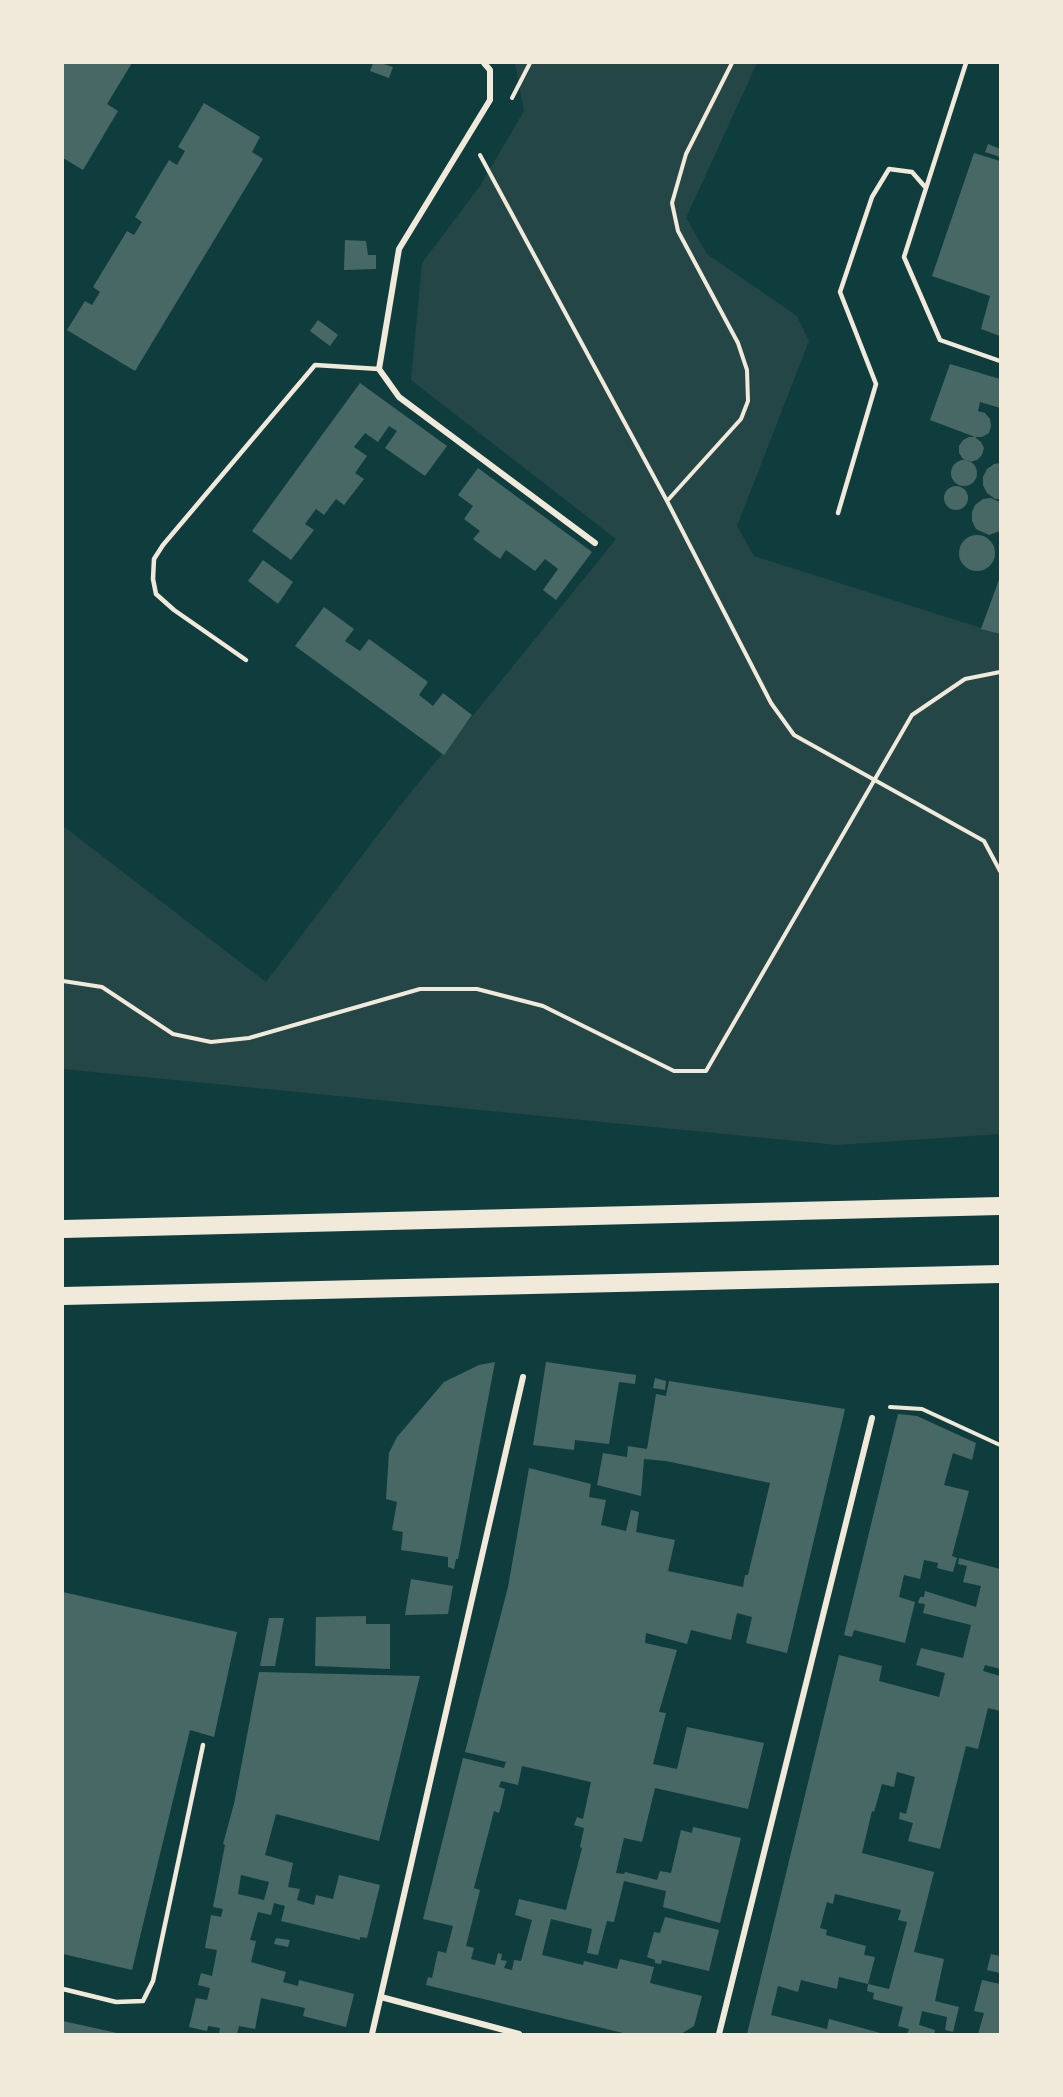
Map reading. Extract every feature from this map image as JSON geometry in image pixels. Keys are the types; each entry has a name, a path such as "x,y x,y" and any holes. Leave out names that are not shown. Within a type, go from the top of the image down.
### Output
{"highway":[{"path":"63,1229 1000,1206"},
{"path":"63,1296 1000,1274"}],"street":[{"path":"484,63 490,70 490,100 399,249 379,369 399,397 595,543"},
{"path":"372,2034 523,1377"},
{"path":"719,2034 872,1418"},
{"path":"381,1997 519,2034"}],"lane":[{"path":"966,63 904,257 940,340 1000,362"},
{"path":"838,513 876,384 840,292 872,197 889,169 912,172 926,188"},
{"path":"246,660 174,610 156,594 153,579 154,560 163,545 315,365 379,369"},
{"path":"63,1989 116,2002 143,2001 153,1982 203,1745"}],"path":[{"path":"667,501 741,419 748,401 747,370 738,343 678,231 672,203 686,154 732,63"},
{"path":"467,138 482,158 667,501 771,703 788,727 794,735 984,841 1000,871"},
{"path":"63,981 102,987 173,1034 211,1042 249,1038 420,989 477,989 543,1006 674,1071 706,1071 912,715 965,680 1000,672"},
{"path":"881,1407 922,1409 1000,1445"}],"shaded area":[{"path":"515,63 757,63 686,218 707,254 797,316 809,341 737,526 754,556 1000,634 1000,1134 837,1145 63,1069 63,826 266,982 399,807 616,539 411,380 422,263 480,186 524,111"}],"building":[{"path":"63,63 132,63 107,104 118,111 83,170 63,158"},
{"path":"373,63 393,67 389,78 370,71"},
{"path":"204,103 260,137 252,152 263,159 135,371 67,330 85,301 92,305 100,292 93,287 127,231 134,235 142,222 135,217 169,160 177,165 185,151 178,147"},
{"path":"988,144 1000,149 1000,157 985,152"},
{"path":"974,153 1000,161 1000,336 981,329 990,296 932,276"},
{"path":"345,240 366,241 368,255 376,255 376,269 344,270"},
{"path":"318,320 338,335 330,346 310,331"},
{"path":"950,364 1000,379 1000,408 980,402 978,411 985,413 990,419 991,426 989,433 982,437 975,437 930,420"},
{"path":"360,383 447,446 425,476 385,448 397,431 389,426 378,442 365,433 354,447 367,456 355,473 364,479 344,505 336,499 324,515 316,509 305,524 314,530 291,560 252,531"},
{"path":"975,437 984,448 977,460 970,462 963,459 959,453 959,446 963,440"},
{"path":"964,460 973,464 977,473 973,482 964,486 955,482 951,473 955,464"},
{"path":"1000,463 1000,499 995,499 987,493 983,485 983,477 987,469"},
{"path":"478,468 592,552 556,600 543,590 558,569 545,559 535,571 506,550 500,559 473,539 480,531 464,519 473,506 458,495"},
{"path":"951,486 961,486 968,493 968,503 961,510 951,510 944,503 944,493"},
{"path":"991,498 1000,502 1000,531 989,535 976,529 972,521 972,512 975,505 983,499"},
{"path":"977,535 990,540 995,553 990,566 977,571 964,566 959,553 964,540"},
{"path":"263,560 293,582 278,604 248,581"},
{"path":"1000,577 1000,634 981,629"},
{"path":"324,607 354,629 345,641 360,651 369,639 428,682 419,695 433,706 443,693 472,715 444,755 295,646"},
{"path":"495,1362 458,1559 456,1559 454,1569 448,1567 448,1557 401,1550 403,1532 392,1530 397,1502 386,1499 389,1453 397,1437 444,1382 479,1365"},
{"path":"546,1362 636,1375 635,1384 619,1382 609,1444 575,1440 574,1450 533,1445"},
{"path":"655,1378 666,1381 665,1390 653,1388"},
{"path":"669,1381 845,1409 787,1653 746,1643 752,1617 737,1613 731,1640 691,1630 687,1644 646,1633 645,1643 677,1650 659,1712 666,1713 653,1764 677,1769 687,1727 764,1743 748,1809 655,1788 642,1842 624,1838 616,1873 624,1874 625,1872 657,1880 660,1871 671,1873 681,1830 692,1833 693,1827 741,1838 720,1923 663,1907 666,1891 624,1881 614,1922 607,1921 598,1955 587,1953 592,1929 551,1919 542,1955 583,1965 584,1961 617,1969 620,1959 654,1967 650,1983 702,1996 694,2026 681,2034 627,2034 426,1985 428,1977 432,1978 438,1951 446,1953 453,1926 423,1919 463,1758 504,1768 506,1762 465,1752 508,1587 529,1468 591,1484 589,1497 606,1500 601,1525 626,1531 631,1510 639,1512 636,1532 675,1540 668,1571 743,1587 745,1575 748,1575 770,1483 666,1461 644,1459 641,1496 597,1485 603,1453 627,1457 628,1446 647,1449 656,1394 666,1396","holes":["522,1766 591,1782 583,1819 577,1817 574,1825 584,1828 580,1847 582,1848 566,1910 519,1899 515,1915 532,1920 521,1961 514,1960 512,1970 504,1968 507,1961 501,1960 502,1954 498,1953 495,1965 471,1959 474,1948 466,1946 480,1890 474,1888 494,1811 499,1813 501,1806 505,1789 499,1787 501,1781 518,1785"]},
{"path":"898,1414 917,1416 976,1443 972,1460 953,1453 944,1485 969,1491 952,1556 957,1558 953,1572 937,1568 938,1563 924,1560 920,1579 904,1575 899,1597 915,1602 905,1643 854,1630 852,1637 844,1635"},
{"path":"959,1558 1000,1569 1000,1669 985,1665 983,1671 1000,1676 1000,1711 988,1708 978,1749 966,1746 940,1849 908,1841 913,1823 899,1819 900,1812 906,1814 915,1777 897,1772 894,1787 882,1784 874,1812 872,1811 862,1853 934,1872 914,1952 944,1959 935,2001 959,2007 953,2032 945,2030 947,2017 922,2011 919,2025 935,2030 934,2034 907,2034 909,2029 898,2026 903,2007 873,1999 874,1993 867,1991 868,1984 839,1977 837,1989 801,1980 798,1992 778,1986 771,2015 827,2029 829,2019 884,2034 747,2034 839,1655 882,1666 879,1681 939,1697 945,1673 916,1665 921,1648 963,1658 971,1625 923,1613 925,1604 918,1603 920,1597 924,1597 925,1591 976,1607 981,1586 963,1582 967,1566 958,1564","holes":["835,1894 901,1910 898,1920 907,1922 889,1989 868,1984 875,1957 864,1955 866,1946 826,1935 827,1930 820,1928 827,1902 833,1904"]},
{"path":"411,1579 453,1586 448,1614 405,1615"},
{"path":"63,1592 237,1632 214,1737 190,1730 132,1970 63,1954"},
{"path":"366,1616 366,1624 390,1624 390,1669 315,1666 316,1617"},
{"path":"269,1618 284,1618 275,1666 260,1666"},
{"path":"259,1672 420,1676 379,1841 276,1814 265,1855 293,1863 288,1887 300,1889 297,1900 314,1905 316,1895 333,1899 339,1875 380,1885 367,1938 360,1937 360,1940 281,1921 285,1906 274,1903 271,1915 258,1912 250,1940 256,1941 251,1962 286,1972 283,1982 298,1986 299,1980 354,1994 346,2027 303,2016 305,2008 261,1998 255,2029 239,2026 237,2034 219,2034 220,2028 208,2026 207,2031 189,2027 196,1998 207,2000 210,1988 198,1985 201,1973 212,1976 217,1950 205,1948 211,1915 221,1917 223,1909 213,1907 225,1845 223,1844 234,1804","holes":["241,1875 269,1882 264,1900 238,1894"]},
{"path":"665,1917 719,1930 709,1971 662,1960 661,1964 655,1963 655,1960 647,1957 654,1932 660,1933"},
{"path":"276,1938 290,1940 288,1947 274,1944"},
{"path":"991,1954 1000,1956 1000,1973 987,1970"},
{"path":"982,1980 1000,1984 1000,2034 978,2034 984,2013 974,2011"},
{"path":"63,2021 117,2033 117,2034 63,2034"}]}
